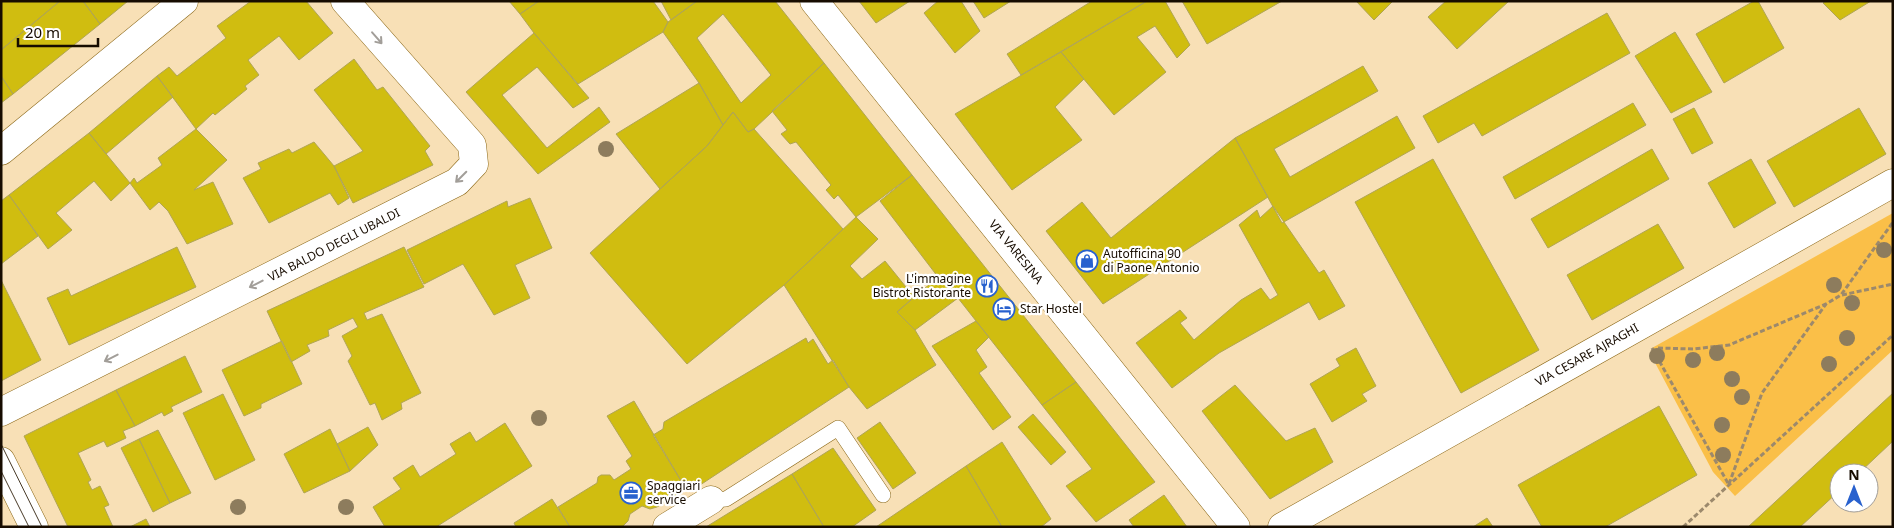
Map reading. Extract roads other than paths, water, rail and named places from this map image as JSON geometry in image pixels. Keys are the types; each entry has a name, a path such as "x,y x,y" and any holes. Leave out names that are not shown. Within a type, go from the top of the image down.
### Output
{"street":[{"path":"1,151 184,1"},
{"name":"VIA BALDO DEGLI UBALDI","path":"1,412 457,182 474,164 472,146 345,1"},
{"name":"VIA VARESINA","path":"814,1 1236,527"},
{"name":"VIA CESARE AJRAGHI","path":"1282,527 1893,183"},
{"path":"1,461 34,527"},
{"path":"668,527 710,500"}],"lane":[{"path":"710,500 726,499 838,428 883,495"}],"tram line":[{"path":"1,444 42,527"},
{"path":"1,471 29,527"}],"place":[{"name":"Autofficina 90 di Paone Antonio","path":"1087,261"},
{"name":"L'immagine Bistrot Ristorante","path":"987,286"},
{"name":"Star Hostel","path":"1004,309"},
{"name":"Spaggiari service","path":"631,493"}]}
